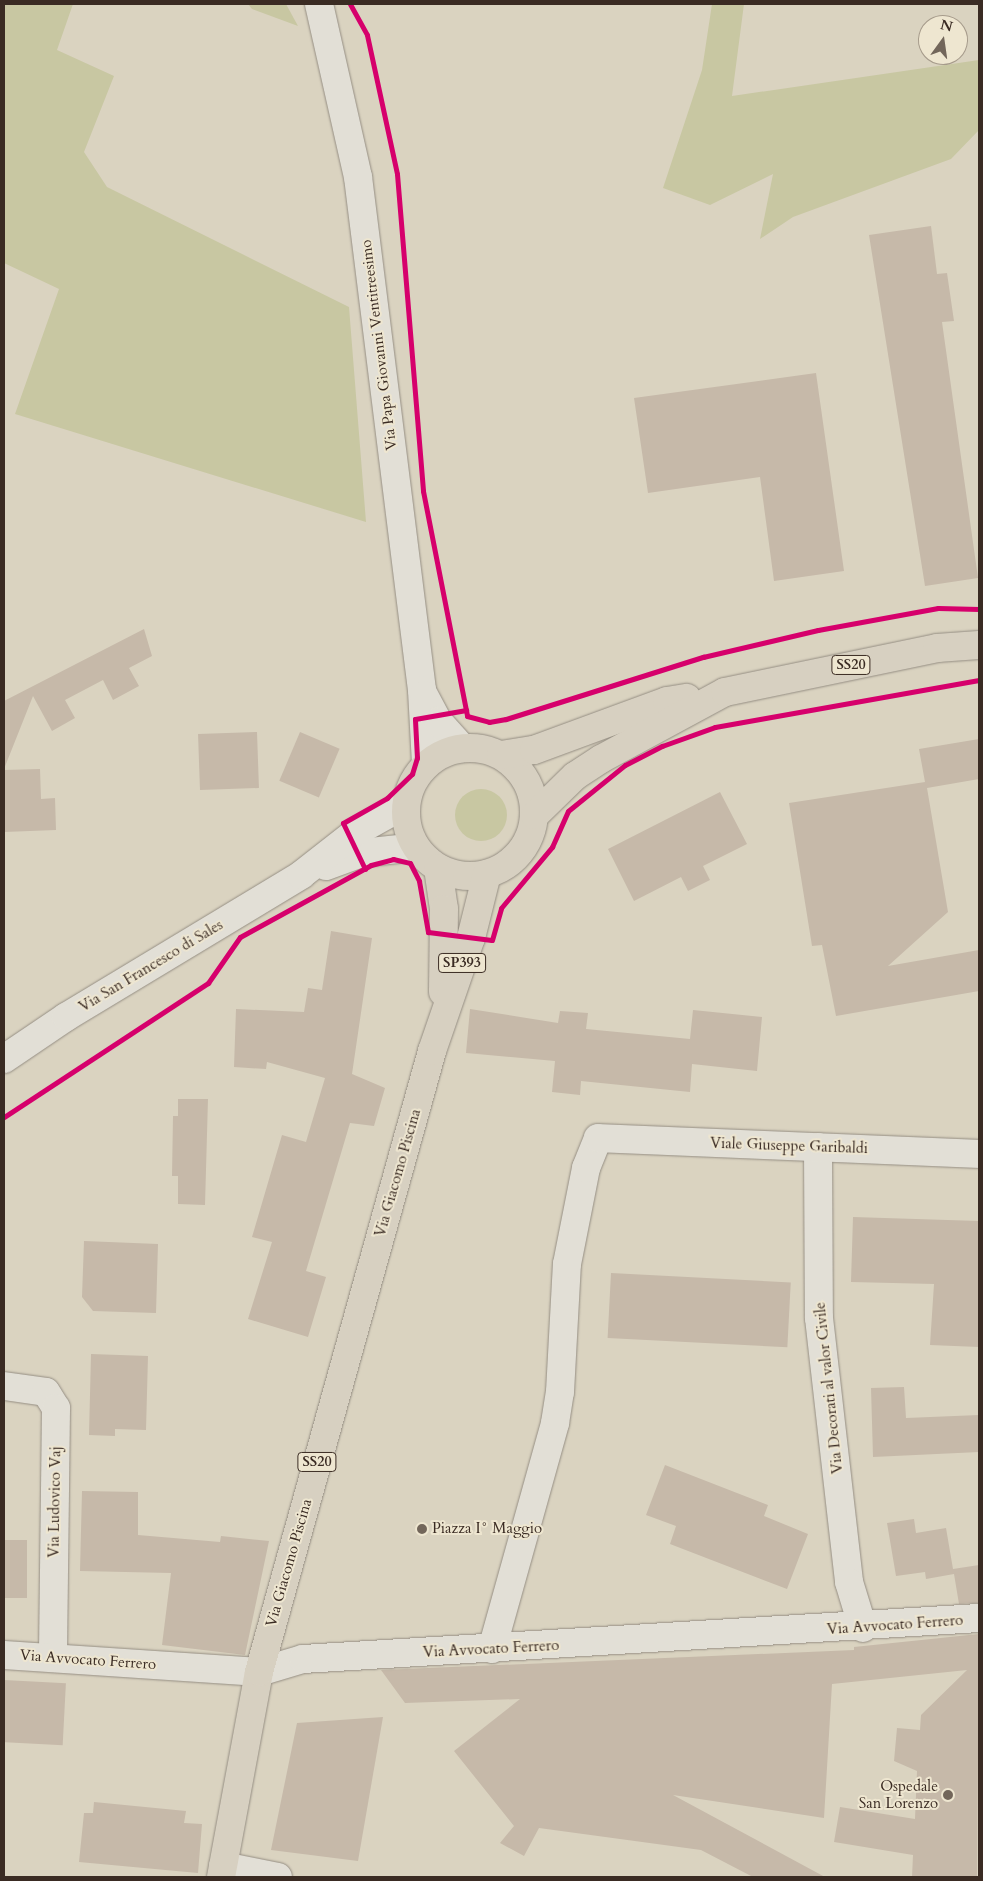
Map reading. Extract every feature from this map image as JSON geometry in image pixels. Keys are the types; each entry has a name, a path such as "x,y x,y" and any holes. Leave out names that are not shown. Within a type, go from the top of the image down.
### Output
{"main road":[{"name":"SS20","path":"501,755 534,750 667,701 725,692 928,650 979,645"},
{"name":"SS20","path":"535,816 575,776 601,759 725,692"},
{"path":"462,748 482,748 501,755 527,780 535,816 530,835 520,852 506,866 487,874 470,876 438,868 416,847 407,826 406,804 409,789 426,764 443,753 462,748"},
{"name":"Via Giacomo Piscina","path":"432,1051 444,981 444,909 438,868"},
{"name":"Via Giacomo Piscina","path":"222,1872 258,1672 432,1051 471,938 487,874"}],"street":[{"name":"Via Papa Giovanni Ventitreesimo","path":"319,4 358,177 422,690 426,764"},
{"name":"Via Papa Giovanni Ventitreesimo","path":"422,690 438,722 462,748"},
{"path":"301,875 356,832 406,804"},
{"path":"301,875 361,853 416,847"},
{"name":"Via San Francesco di Sales","path":"4,1059 66,1017 301,875"},
{"name":"Viale Giuseppe Garibaldi","path":"492,1649 555,1423 560,1392 567,1264 586,1168 598,1138 979,1154"},
{"name":"Via Decorati al valor Civile","path":"818,1147 819,1318 849,1582 863,1628"},
{"name":"Via Ludovico Vaj","path":"4,1386 46,1392 56,1408 53,1658"},
{"name":"Via Avvocato Ferrero","path":"4,1655 258,1672 303,1659 863,1628 979,1618"},
{"path":"222,1872 278,1877"}],"green space":[{"path":"4,4 73,4 57,50 114,76 84,152 107,187 349,307 366,522 15,414 59,289 4,263"},
{"path":"248,4 286,4 298,26 252,9"},
{"path":"712,4 744,4 732,96 945,65 968,65 968,62 979,60 979,130 951,159 793,217 760,239 773,174 710,205 663,188 702,70"},
{"path":"481,789 491,791 499,797 505,805 507,815 505,825 499,833 491,839 481,841 471,839 463,833 457,825 455,815 457,805 463,797 471,791"}],"building":[{"path":"931,226 937,274 947,273 954,321 942,322 978,578 925,586 869,235"},
{"path":"816,373 844,571 774,581 760,477 648,493 634,398"},
{"path":"144,629 152,656 129,668 139,686 113,700 103,680 65,700 75,718 52,731 33,696 4,769 4,701"},
{"path":"257,732 259,788 200,790 198,734"},
{"path":"300,732 340,749 319,798 279,781"},
{"path":"979,739 979,779 927,788 948,912 888,966 979,950 979,991 836,1016 822,945 812,946 789,803 925,782 919,749"},
{"path":"40,769 41,799 55,798 56,830 4,832 4,770"},
{"path":"720,792 747,844 703,866 710,880 688,891 681,877 634,901 608,849"},
{"path":"331,931 372,938 352,1074 385,1088 374,1126 350,1123 306,1271 326,1277 308,1337 248,1319 272,1242 252,1237 282,1135 306,1142 325,1078 267,1062 266,1069 234,1067 236,1009 304,1012 308,988 322,990"},
{"path":"470,1009 558,1023 560,1011 588,1013 586,1029 690,1039 693,1010 762,1017 757,1071 692,1064 690,1092 581,1081 580,1095 552,1092 555,1061 466,1053"},
{"path":"178,1099 208,1099 205,1205 178,1204 178,1176 172,1176 173,1116 178,1116"},
{"path":"853,1217 979,1221 979,1347 930,1345 934,1284 851,1282"},
{"path":"84,1241 158,1244 156,1313 93,1311 82,1297"},
{"path":"611,1273 791,1282 787,1347 608,1338"},
{"path":"91,1354 148,1356 146,1430 115,1429 115,1436 89,1435"},
{"path":"904,1387 906,1418 979,1415 979,1452 873,1457 871,1388"},
{"path":"665,1465 768,1505 764,1516 808,1534 787,1589 670,1544 676,1526 646,1515"},
{"path":"82,1491 138,1492 138,1535 220,1542 221,1536 269,1541 245,1655 162,1645 171,1573 80,1571"},
{"path":"914,1519 916,1533 946,1528 953,1569 979,1565 979,1603 959,1604 954,1574 926,1579 925,1572 896,1576 887,1523"},
{"path":"4,1540 27,1540 27,1598 4,1598"},
{"path":"979,1634 977,1877 912,1877 913,1855 834,1842 840,1807 915,1819 917,1771 894,1761 897,1728 920,1730 921,1715 967,1670 832,1684 824,1818 673,1795 825,1877 753,1877 701,1850 539,1828 524,1856 500,1843 514,1826 454,1751 520,1699 405,1703 381,1670 854,1650 854,1647"},
{"path":"4,1680 66,1683 63,1745 4,1742"},
{"path":"383,1717 358,1861 271,1850 297,1723"},
{"path":"94,1802 186,1811 184,1823 202,1824 198,1873 79,1862 84,1813 93,1813"}],"cycle path":[{"path":"350,4 367,35 397,174 423,491 467,716 489,722 506,719 703,657 818,630 938,608 979,609"},
{"path":"4,1117 208,983 240,937 371,865 393,859 410,863 419,881 428,932 492,940 501,908 552,847 568,811 625,765 662,746 715,727 979,680"},
{"path":"365,869 343,823 387,798 412,774 417,758 415,719 466,710"}],"place":[{"name":"Piazza I° Maggio","path":"422,1529"},
{"name":"Ospedale San Lorenzo","path":"948,1795"}]}
